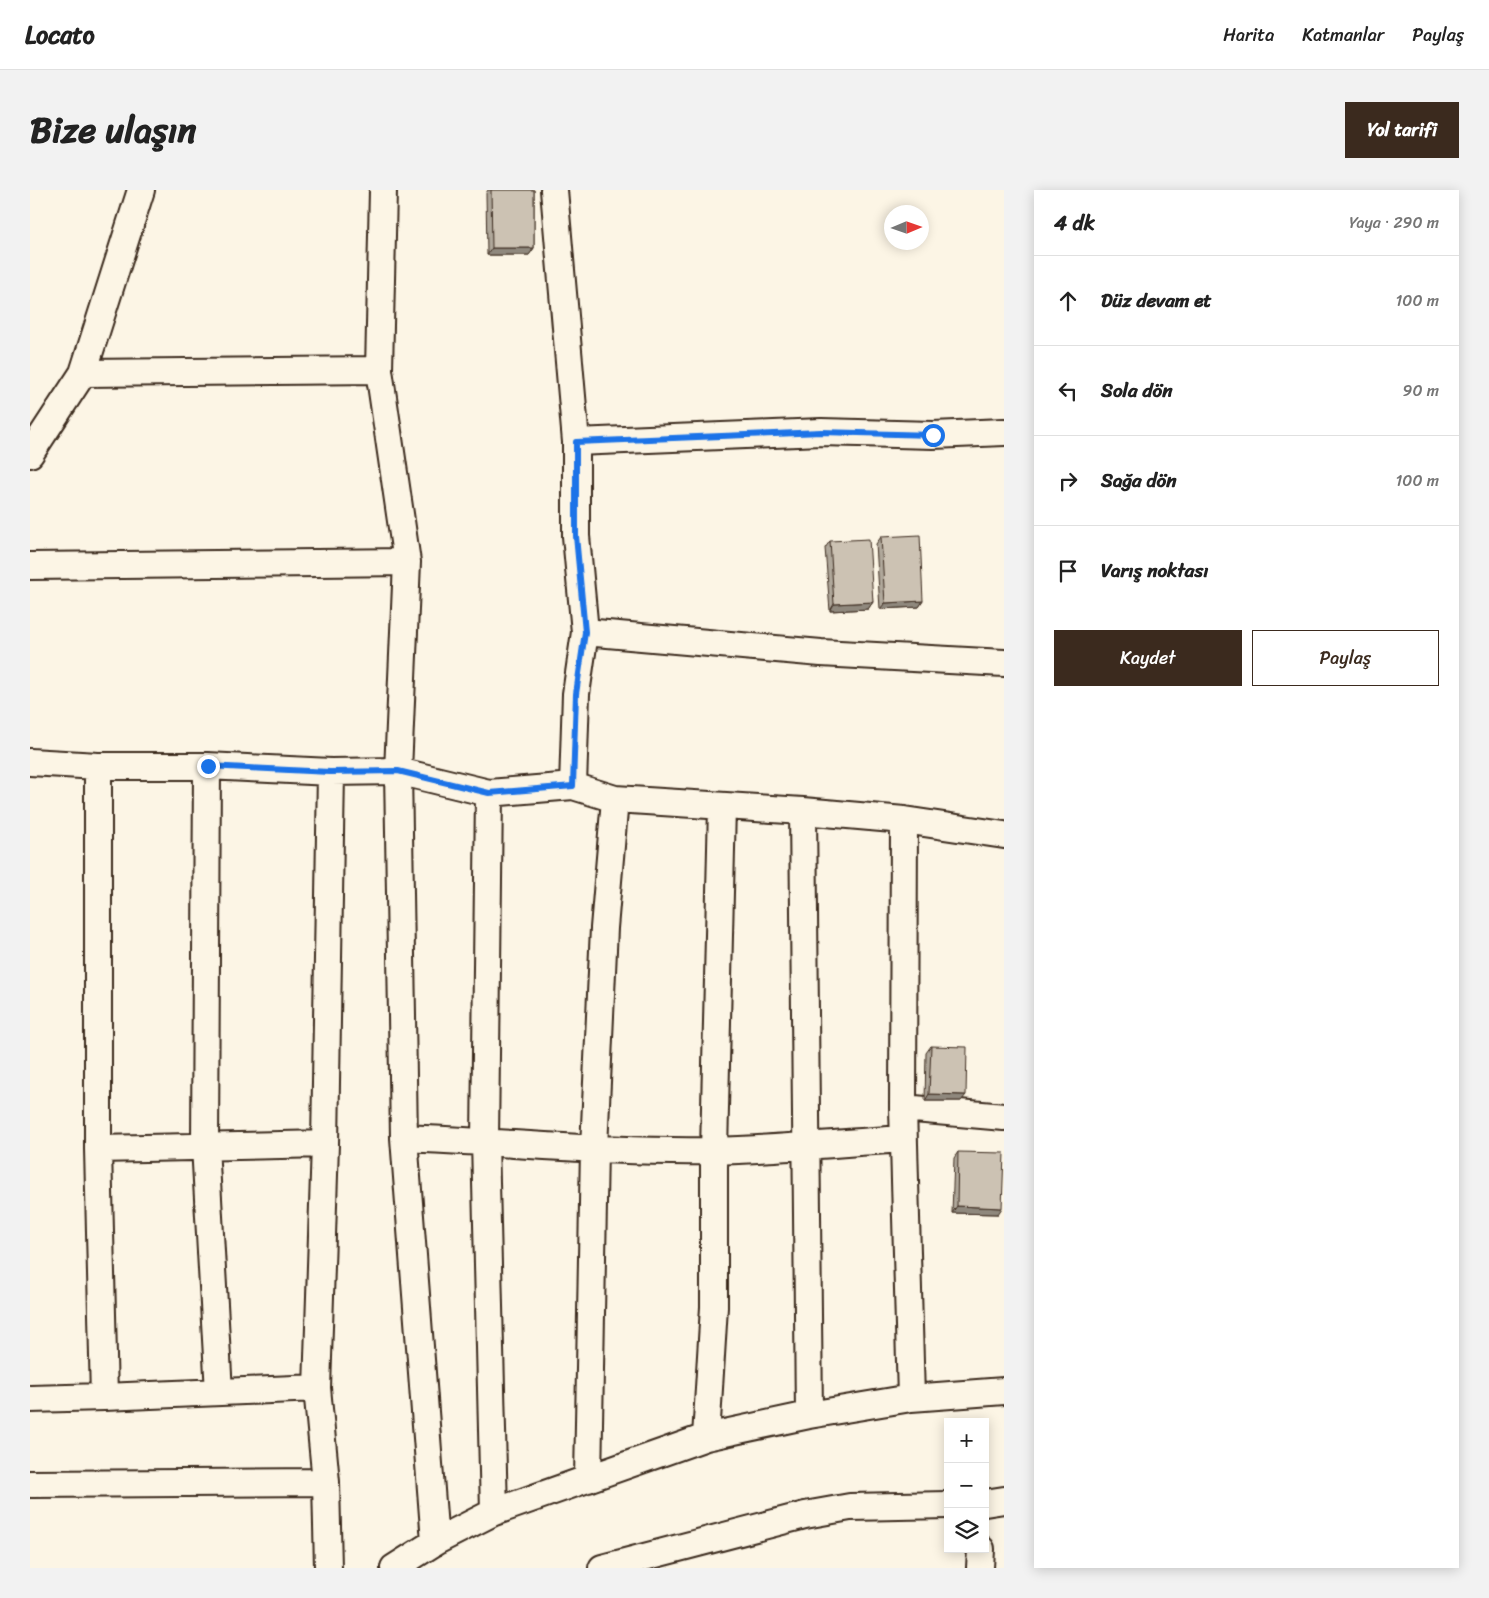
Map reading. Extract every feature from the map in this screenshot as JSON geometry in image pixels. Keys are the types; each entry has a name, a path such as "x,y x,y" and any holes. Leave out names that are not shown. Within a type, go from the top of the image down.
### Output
{"street":[{"path":"30,454 83,373 141,190"},
{"path":"383,190 379,370 407,562 398,771 404,1138 435,1542"},
{"path":"554,190 576,442 576,536 585,632 576,694 573,786"},
{"path":"83,373 379,370"},
{"path":"576,442 821,432 933,435 1004,432"},
{"path":"30,566 407,562"},
{"path":"585,632 821,653 1004,662"},
{"path":"30,762 98,766 208,766 330,772 398,771 489,793 573,786 615,799 803,811 904,820 979,833 1004,835"},
{"path":"98,766 98,1149 104,1398"},
{"path":"208,766 205,1146 219,1392"},
{"path":"328,1568 326,1482 317,1388 325,1144 330,772"},
{"path":"489,793 485,1141 494,1512"},
{"path":"588,1479 594,1148 604,928 615,799"},
{"path":"706,1437 714,1307 714,1150 722,806"},
{"path":"803,811 809,1415"},
{"path":"904,820 903,1139 911,1398"},
{"path":"903,1108 1004,1117"},
{"path":"404,1138 594,1148 714,1150 903,1139"},
{"path":"98,1149 325,1144"},
{"path":"30,1399 104,1398 317,1388"},
{"path":"394,1568 435,1542 494,1512 706,1437 809,1415 911,1398 1004,1391"},
{"path":"30,1484 326,1482"},
{"path":"989,1502 1004,1500"},
{"path":"602,1568 814,1513 850,1507 944,1505"},
{"path":"980,1568 981,1553"}],"building":[{"path":"491,190 534,190 534,248 492,248"},
{"path":"920,535 923,601 885,603 881,537"},
{"path":"869,539 873,602 834,604 830,541"},
{"path":"931,1046 967,1047 966,1095 929,1094"},
{"path":"958,1152 1004,1153 1002,1208 957,1206"}],"route":[{"path":"208,766 330,772 398,771 489,793 573,786 576,694 585,632 576,536 576,442 821,432 933,435"}]}
